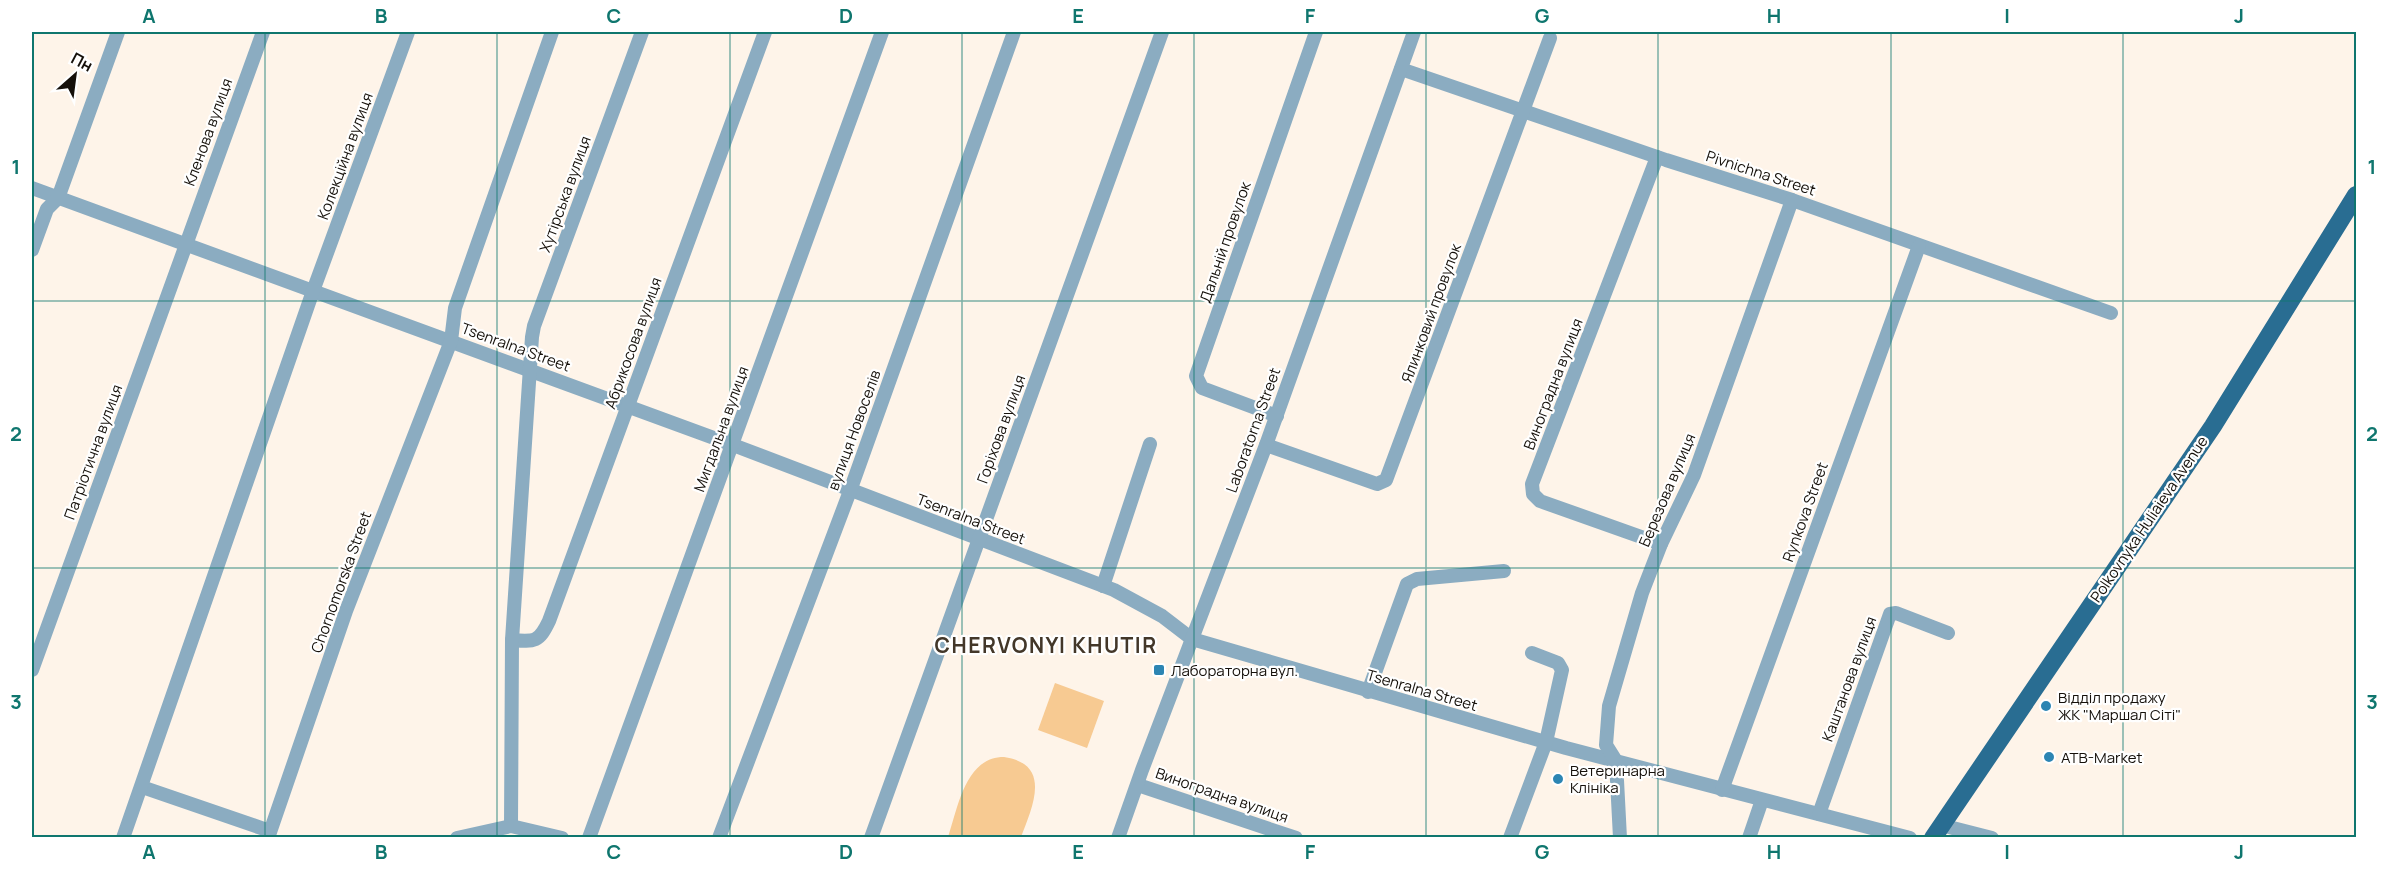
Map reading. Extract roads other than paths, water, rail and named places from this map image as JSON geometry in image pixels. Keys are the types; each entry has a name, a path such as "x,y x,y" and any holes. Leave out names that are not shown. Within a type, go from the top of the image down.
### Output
{"main road":[{"name":"Polkovnyka Huliaieva Avenue","path":"1937,831 2213,426 2356,195"}],"street":[{"path":"32,250 47,209 58,198 118,32"},
{"name":"Кленова вулиця","path":"185,244 263,32"},
{"name":"Колекційна вулиця","path":"123,837 313,291 408,32"},
{"path":"451,341 455,308 552,32"},
{"name":"Хутірська вулиця","path":"530,370 534,326 642,32"},
{"name":"Абрикосова вулиця","path":"512,640 531,642 537,639 545,629 765,32"},
{"name":"Мигдальна вулиця","path":"589,837 882,32"},
{"name":"вулиця Новоселів","path":"718,837 850,491 1014,32"},
{"name":"Горіхова вулиця","path":"871,837 1162,32"},
{"name":"Дальній провулок","path":"1277,416 1202,388 1196,376 1316,32"},
{"name":"Laboratorna Street","path":"1118,837 1277,416 1414,32"},
{"name":"Ялинковий провулок","path":"1266,445 1377,484 1386,480 1550,38"},
{"name":"Pivnichna Street","path":"1401,69 1657,157 1792,200 2111,313"},
{"name":"Виноградна вулиця","path":"1657,157 1533,479 1532,489 1540,501 1661,544"},
{"name":"Tsenralna Street","path":"32,188 733,445 1103,586 1162,616 1192,639 1546,742 1722,790 1910,837"},
{"name":"Березова вулиця","path":"1620,837 1616,761 1606,745 1609,706 1631,627 1661,544 1694,475 1792,200"},
{"name":"Патріотична вулиця","path":"32,670 185,244"},
{"name":"Rynkova Street","path":"1722,790 1919,246"},
{"name":"Chornomorska Street","path":"269,834 346,611 451,341"},
{"path":"511,826 512,640 530,370"},
{"path":"1103,586 1150,444"},
{"path":"1368,692 1407,584 1417,579 1504,572"},
{"name":"Каштанова вулиця","path":"1819,814 1890,614 1896,613 1948,633"},
{"path":"1510,837 1546,742 1562,670 1558,663 1532,653"},
{"name":"Виноградна вулиця","path":"1138,785 1296,837"},
{"path":"142,787 269,834"},
{"path":"1749,837 1762,800"},
{"path":"457,837 511,826 562,837"},
{"path":"1937,831 1992,837"}],"place":[{"name":"Лабораторна вул.","path":"1159,670"},
{"name":"Відділ продажу ЖК \"Маршал Сіті\"","path":"2046,706"},
{"name":"ATB-Market","path":"2049,757"},
{"name":"Ветеринарна Клініка","path":"1558,779"}],"district":[{"name":"CHERVONYI KHUTIR","path":"1046,645"}]}
